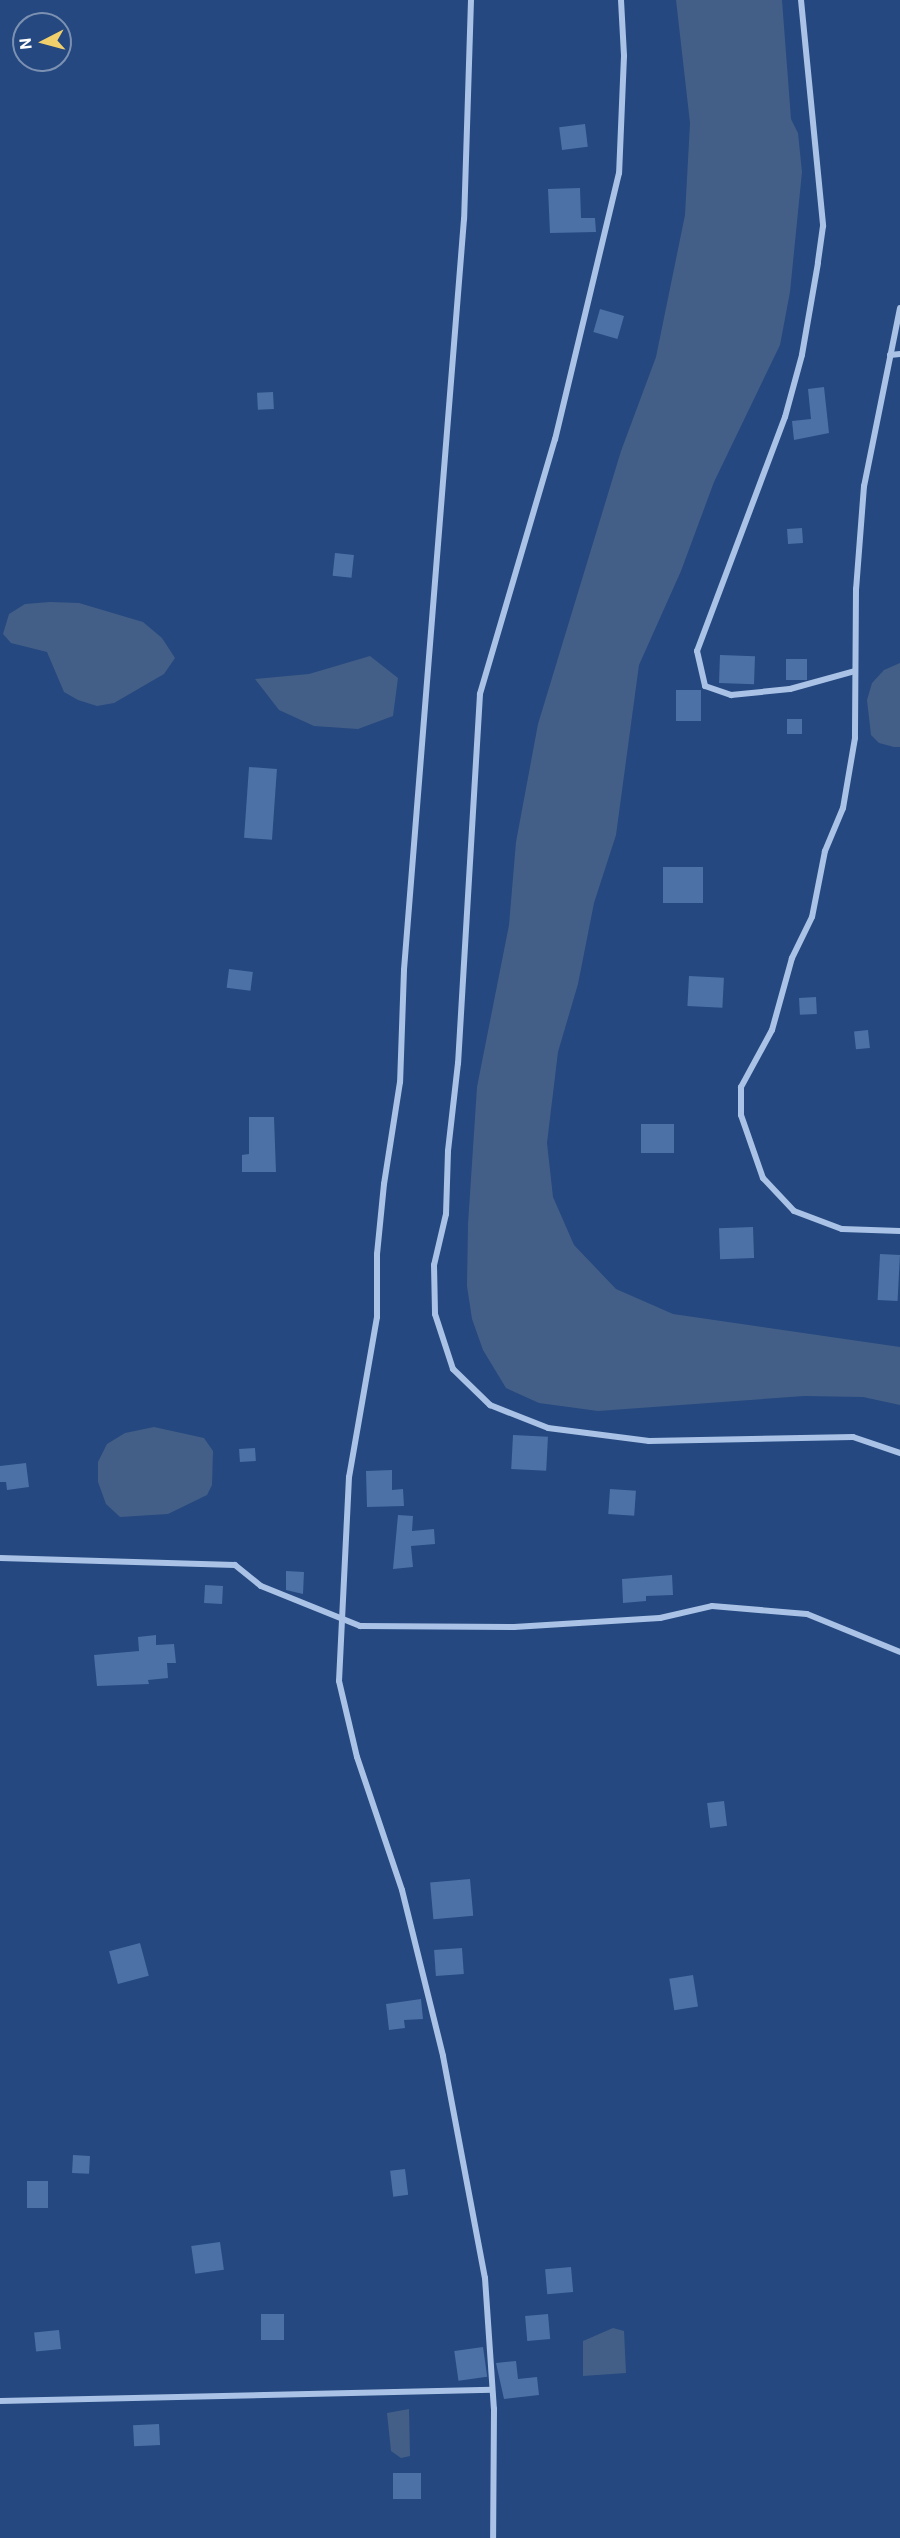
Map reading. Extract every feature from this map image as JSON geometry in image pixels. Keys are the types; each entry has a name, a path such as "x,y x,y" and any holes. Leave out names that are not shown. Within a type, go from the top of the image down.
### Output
{"street":[{"path":"471,0 464,219 404,970 400,1082 384,1184 377,1254 377,1317 349,1477 339,1681 357,1757 402,1890 443,2056 485,2278 492,2390 493,2538"},
{"path":"621,0 624,56 619,173 555,439 480,694 458,1063 448,1151 446,1214 434,1265 435,1314 453,1369 490,1405 548,1428 649,1441 854,1437 900,1454"},
{"path":"801,0 823,226 818,263 802,355 785,417 697,651 705,686 731,695 790,689 855,671"},
{"path":"900,308 864,486 855,671 855,738 843,808 825,851 812,917 792,958 772,1030 741,1087 741,1115 763,1178 794,1211 842,1228 900,1231"},
{"path":"890,355 900,354"},
{"path":"0,1558 236,1565 261,1586 360,1626 514,1627 660,1618 712,1606 807,1614 900,1652"},
{"path":"0,2401 492,2390"}],"water":[{"path":"676,0 782,0 791,119 798,133 802,172 790,292 780,345 714,482 681,571 639,665 616,835 594,903 578,984 558,1052 547,1143 553,1197 574,1245 616,1289 673,1314 900,1347 900,1405 863,1397 804,1396 598,1411 539,1403 506,1388 483,1350 472,1319 467,1286 468,1224 477,1087 509,925 516,842 538,724 621,451 656,357 685,215 690,123"},
{"path":"79,603 143,622 162,638 175,658 164,674 114,703 97,706 78,700 64,692 47,652 11,643 3,634 9,614 25,604"},
{"path":"370,656 398,678 393,716 358,729 314,726 279,710 255,679 309,674"},
{"path":"900,663 900,747 894,747 879,743 871,735 867,700 872,683 884,670"},
{"path":"154,1427 204,1438 213,1451 212,1485 207,1495 168,1514 120,1517 106,1504 98,1482 98,1462 107,1444 125,1433"},
{"path":"613,2328 624,2331 626,2373 583,2376 583,2341"},
{"path":"409,2409 410,2456 401,2458 391,2451 387,2413"}],"building":[{"path":"585,124 588,147 562,150 559,127"},
{"path":"580,188 581,218 595,218 596,232 550,233 548,189"},
{"path":"600,309 624,316 617,339 593,332"},
{"path":"824,387 829,433 794,440 792,421 811,419 808,389"},
{"path":"273,392 274,409 258,410 257,393"},
{"path":"802,528 803,543 788,544 787,529"},
{"path":"335,553 354,555 351,578 333,576"},
{"path":"720,655 755,656 754,684 719,683"},
{"path":"786,659 807,659 807,680 786,680"},
{"path":"676,690 701,690 701,721 676,721"},
{"path":"787,719 802,719 802,734 787,734"},
{"path":"249,767 277,769 272,840 244,838"},
{"path":"663,867 703,867 703,903 663,903"},
{"path":"229,969 253,972 251,991 227,988"},
{"path":"689,976 724,978 722,1008 687,1006"},
{"path":"816,997 817,1014 800,1015 799,998"},
{"path":"868,1030 870,1048 856,1049 854,1031"},
{"path":"249,1117 274,1117 276,1172 242,1172 242,1155 249,1154"},
{"path":"641,1124 674,1124 674,1153 641,1153"},
{"path":"753,1227 754,1258 720,1259 719,1228"},
{"path":"880,1254 900,1255 898,1301 878,1300"},
{"path":"513,1435 548,1437 546,1471 511,1469"},
{"path":"255,1448 256,1461 240,1462 239,1449"},
{"path":"26,1463 29,1487 7,1490 6,1482 0,1482 0,1466"},
{"path":"392,1470 392,1490 403,1489 404,1506 367,1507 366,1471"},
{"path":"610,1489 636,1491 634,1516 608,1514"},
{"path":"398,1515 413,1516 412,1531 434,1529 435,1544 411,1546 413,1567 393,1569"},
{"path":"286,1571 304,1572 303,1594 286,1590"},
{"path":"672,1575 673,1595 646,1596 646,1601 623,1603 622,1579"},
{"path":"205,1585 223,1586 222,1604 204,1603"},
{"path":"156,1635 156,1645 174,1644 176,1663 167,1663 168,1678 148,1680 149,1684 97,1686 94,1655 139,1651 138,1637"},
{"path":"724,1801 727,1826 710,1828 707,1803"},
{"path":"470,1879 473,1916 433,1919 430,1882"},
{"path":"140,1943 149,1976 118,1984 109,1951"},
{"path":"462,1948 464,1974 436,1976 434,1950"},
{"path":"693,1975 698,2007 674,2010 669,1979"},
{"path":"421,1999 423,2019 404,2020 405,2028 389,2030 386,2004"},
{"path":"73,2155 90,2156 89,2174 72,2173"},
{"path":"405,2169 408,2195 393,2197 390,2171"},
{"path":"27,2181 48,2181 48,2208 27,2208"},
{"path":"220,2242 224,2270 195,2274 191,2246"},
{"path":"571,2267 573,2292 547,2294 545,2269"},
{"path":"261,2314 284,2314 284,2340 261,2340"},
{"path":"548,2314 550,2339 527,2341 525,2316"},
{"path":"59,2330 61,2349 36,2352 34,2333"},
{"path":"483,2347 487,2377 458,2381 454,2351"},
{"path":"516,2361 518,2379 537,2377 539,2395 504,2399 496,2363"},
{"path":"159,2424 160,2445 134,2446 133,2425"},
{"path":"393,2473 421,2473 421,2499 393,2499"}]}
